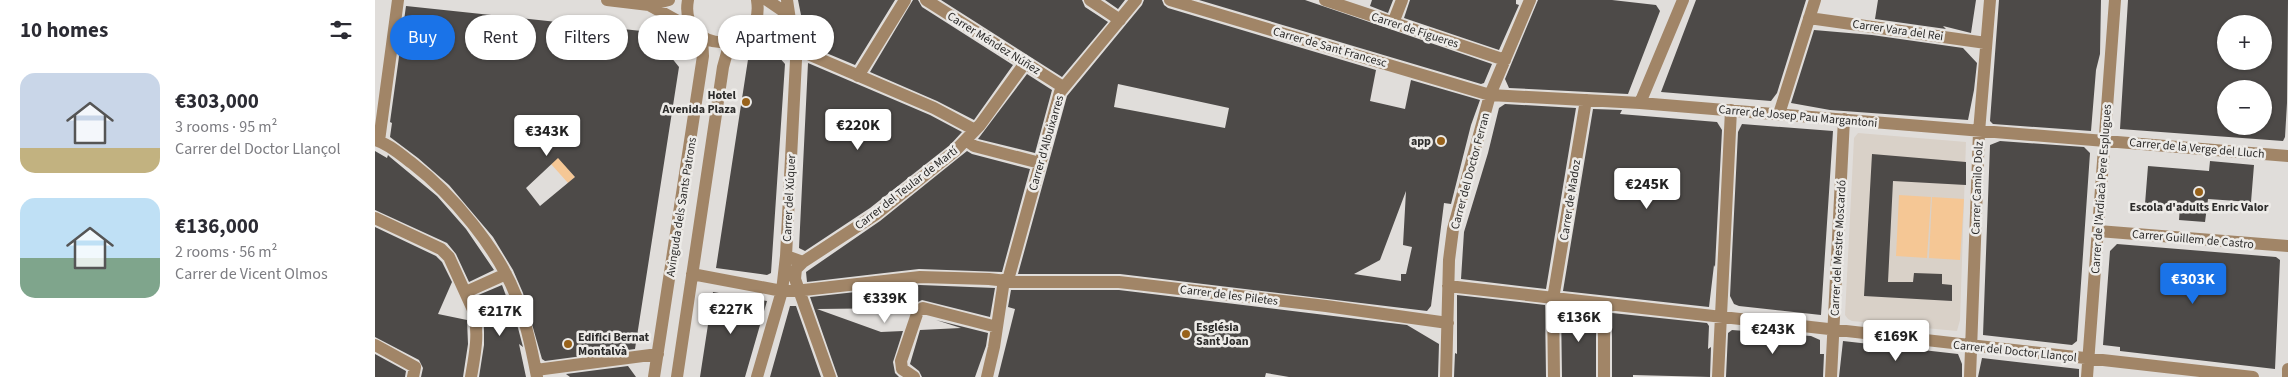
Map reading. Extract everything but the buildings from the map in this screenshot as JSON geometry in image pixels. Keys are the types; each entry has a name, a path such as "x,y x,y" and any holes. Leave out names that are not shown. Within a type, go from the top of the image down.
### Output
{"street":[{"path":"398,0 377,140 432,179 458,206 506,274 521,312 536,373 658,354"},
{"path":"607,0 649,5 669,0"},
{"name":"Avinguda dels Sants Patrons","path":"688,0 689,15"},
{"path":"756,15 757,0"},
{"path":"767,0 789,15"},
{"name":"Carrer del Xúquer","path":"787,0 789,15"},
{"path":"858,76 905,0"},
{"name":"Carrer Méndez Núñez","path":"926,0 1063,87"},
{"path":"1090,0 1120,20"},
{"name":"Carrer d'Albuixarres","path":"987,377 1006,280 1057,98 1063,87 1136,0"},
{"name":"Carrer de Sant Francesc","path":"1170,0 1490,95"},
{"name":"Carrer de Figueres","path":"1325,0 1505,60"},
{"path":"1393,22 1403,0"},
{"name":"Carrer del Doctor Ferran","path":"1446,377 1448,286 1453,229 1490,95 1530,0"},
{"path":"1640,103 1683,0"},
{"path":"1779,114 1815,0"},
{"name":"Carrer Camilo Dolz","path":"1969,377 1979,132 1990,0"},
{"name":"Carrer de l'Ardiacà Pere Esplugues","path":"2087,377 2115,0"},
{"path":"649,5 666,15"},
{"name":"Carrer Vara del Rei","path":"1809,18 1986,43"},
{"name":"Avinguda dels Sants Patrons","path":"654,377 702,60"},
{"name":"Avinguda dels Sants Patrons","path":"677,377 725,60"},
{"name":"Carrer del Xúquer","path":"757,377 782,291 786,256 796,60"},
{"path":"821,60 934,108 975,130"},
{"name":"Carrer del Teular de Martí","path":"803,262 875,215 966,140 1025,63"},
{"name":"Carrer de Josep Pau Margantoni","path":"1490,95 1640,103 1979,132 2105,140"},
{"name":"Carrer de Madoz","path":"1554,377 1553,299 1586,100"},
{"path":"1718,377 1731,110"},
{"name":"Carrer del Mestre Moscardó","path":"1831,377 1844,119"},
{"path":"966,140 974,146 1040,163"},
{"name":"Carrer de la Verge del Lluch","path":"2105,140 2288,156"},
{"path":"375,218 441,250 449,257 466,292 477,322 477,343 471,377"},
{"name":"Carrer Guillem de Castro","path":"2098,231 2288,246"},
{"path":"786,256 803,262"},
{"path":"803,262 797,267 795,272 831,377"},
{"path":"466,292 506,274"},
{"name":"Carrer de les Piletes","path":"692,274 782,291 801,291 915,278 1119,282 1326,306 1448,323"},
{"name":"Carrer del Doctor Llançol","path":"1448,286 2253,377"},
{"path":"1604,305 1604,377"},
{"path":"914,377 902,369 901,361 918,311 923,308 997,327"},
{"path":"375,345 415,367 413,377"},
{"path":"2288,369 2288,377"}],"shaded area":[{"path":"1858,133 1966,142 1960,320 1957,331 1852,321 1845,315 1854,138"},
{"path":"543,140 575,177 568,183 551,164 554,161"},
{"path":"1899,195 1931,197 1927,258 1896,256"},
{"path":"1932,197 1964,199 1960,260 1929,258"}],"place":[{"name":"Hotel Avenida Plaza","path":"746,102"},
{"name":"app","path":"1441,141"},
{"name":"Escola d'adults Enric Valor","path":"2199,192"},
{"name":"Església Sant Joan","path":"1186,334"},
{"name":"Edifici Bernat Montalvà","path":"568,344"}]}
